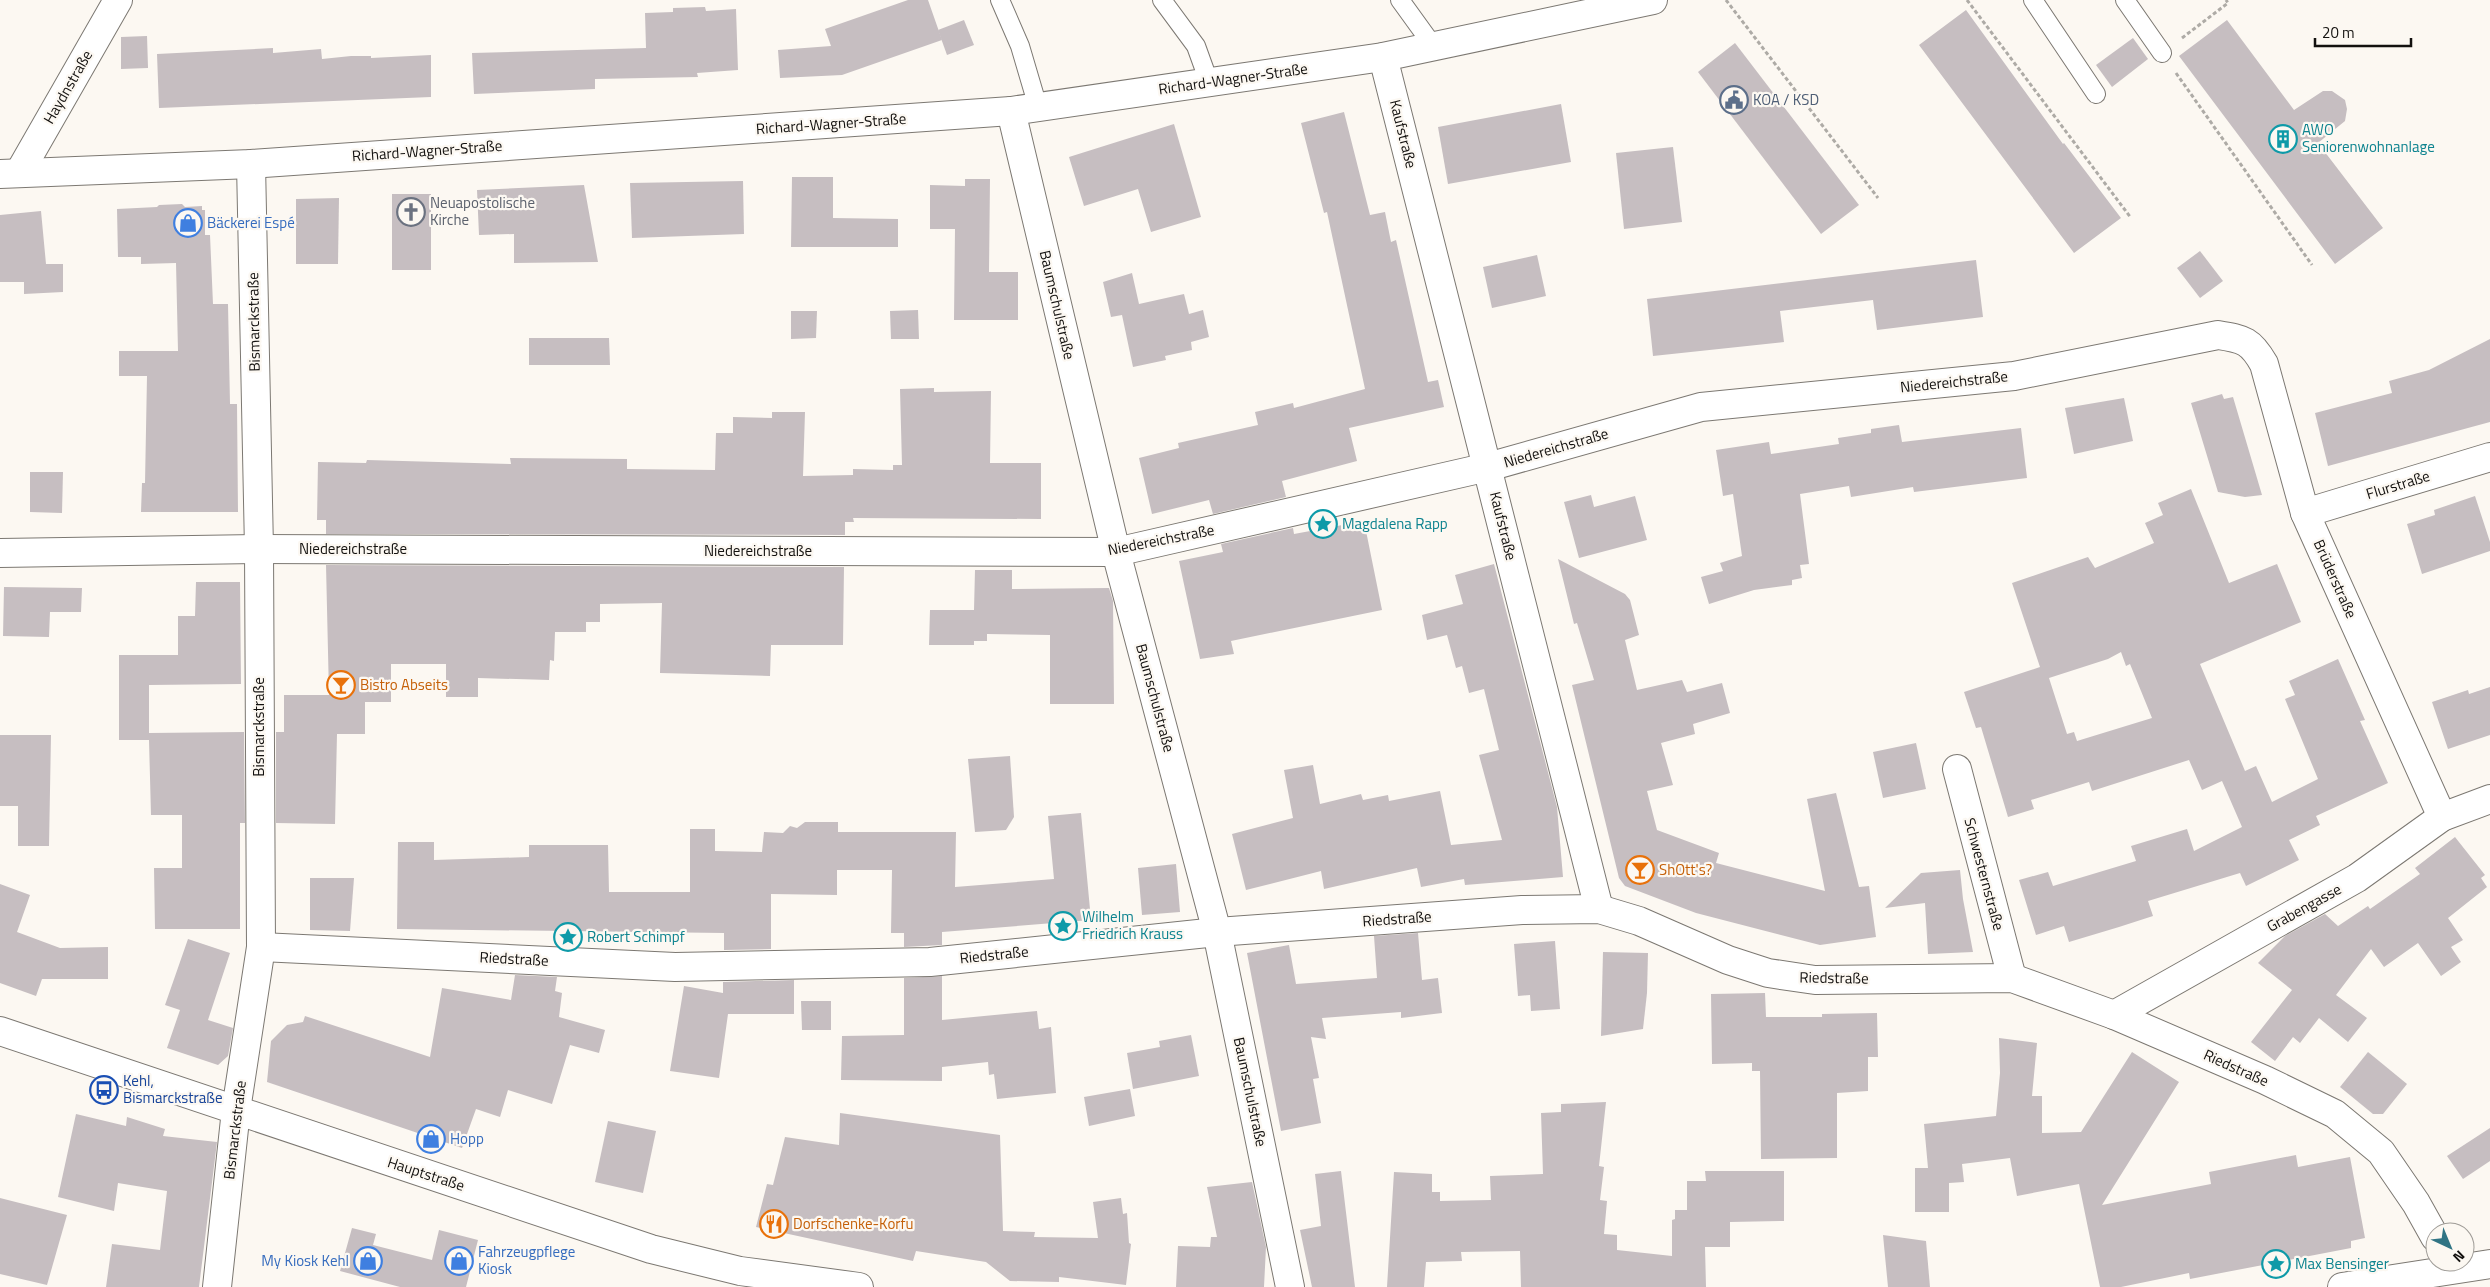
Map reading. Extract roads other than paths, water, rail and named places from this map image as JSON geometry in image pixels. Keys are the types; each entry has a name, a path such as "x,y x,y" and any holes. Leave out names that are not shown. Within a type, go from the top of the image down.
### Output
{"street":[{"name":"Haydnstraße","path":"9,174 118,0"},
{"name":"Richard-Wagner-Straße","path":"9,174 251,164 1011,111 1384,57 1646,1"},
{"name":"Kaufstraße","path":"1384,57 1599,909"},
{"name":"Baumschulstraße","path":"1011,111 1116,552 1217,932 1290,1287"},
{"name":"Bismarckstraße","path":"217,1287 236,1110 260,947 259,549 251,164"},
{"name":"Niedereichstraße","path":"0,552 259,549 1116,552 1488,467 1701,407 2014,376 2218,335 2242,339"},
{"name":"Brüderstraße","path":"2242,339 2255,348 2264,364 2305,513 2442,817"},
{"name":"Flurstraße","path":"2305,513 2490,457"},
{"name":"Schwesternstraße","path":"1957,769 2012,978"},
{"name":"Grabengasse","path":"2114,1015 2357,878 2442,817 2490,799"},
{"name":"Riedstraße","path":"260,947 684,967 930,962 1217,932 1522,910 1599,909 1639,921 1728,960 1768,973 1814,980 2012,978 2114,1015 2265,1080 2335,1114 2380,1152 2416,1203 2427,1222"},
{"name":"Hauptstraße","path":"0,1031 651,1249 740,1271 860,1287"},
{"path":"2475,1264 2490,1264"},
{"path":"2342,1287 2425,1270"}],"lane":[{"path":"1000,0 1020,46 1038,107"},
{"path":"1162,0 1196,46 1209,82"},
{"path":"1400,0 1434,47"},
{"path":"2032,0 2096,94"},
{"path":"2125,0 2162,53"}],"place":[{"name":"KOA / KSD","path":"1734,100"},
{"name":"AWO Seniorenwohnanlage","path":"2283,139"},
{"name":"Neuapostolische Kirche","path":"411,212"},
{"name":"Bäckerei Espé","path":"188,223"},
{"name":"Magdalena Rapp","path":"1323,524"},
{"name":"Bistro Abseits","path":"341,685"},
{"name":"ShOtt's?","path":"1640,870"},
{"name":"Wilhelm Friedrich Krauss","path":"1063,926"},
{"name":"Robert Schimpf","path":"568,937"},
{"name":"Kehl, Bismarckstraße","path":"104,1090"},
{"name":"Hopp","path":"431,1139"},
{"name":"Dorfschenke-Korfu","path":"774,1224"},
{"name":"My Kiosk Kehl","path":"368,1261"},
{"name":"Fahrzeugpflege Kiosk","path":"459,1261"},
{"name":"Max Bensinger","path":"2276,1264"}]}
